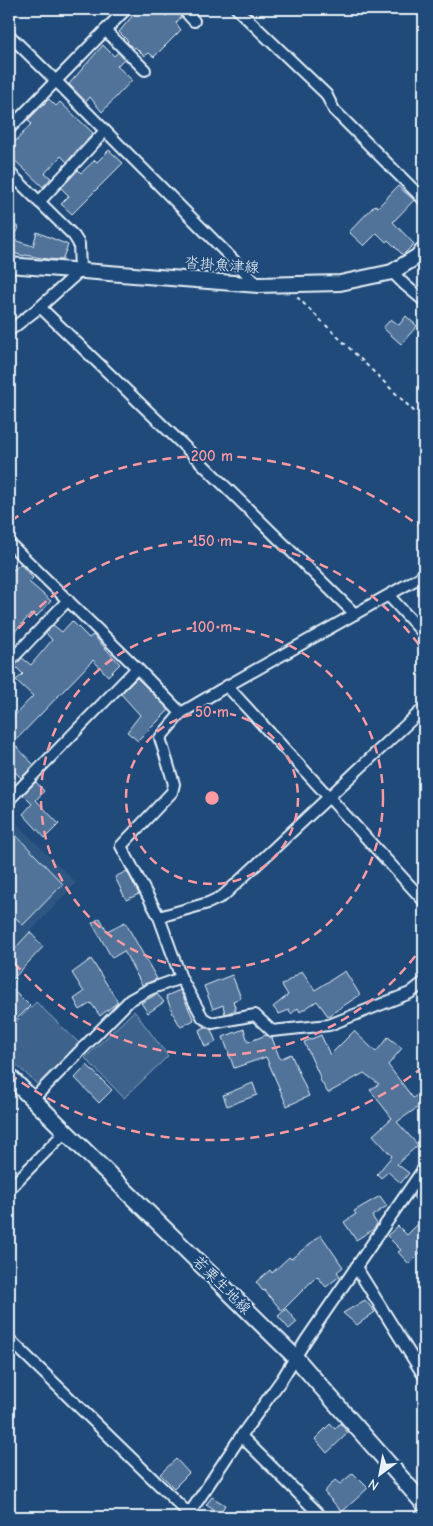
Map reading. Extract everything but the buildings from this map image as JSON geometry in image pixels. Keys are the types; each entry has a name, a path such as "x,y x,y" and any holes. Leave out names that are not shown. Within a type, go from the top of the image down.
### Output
{"main road":[{"name":"沓掛魚津線","path":"9,265 258,285 340,283 392,272 418,256 424,249"},
{"name":"若栗生地線","path":"9,1076 295,1356 424,1504"}],"street":[{"path":"9,129 126,9"},
{"path":"183,9 194,20"},
{"path":"237,9 326,94 334,110 424,200"},
{"path":"105,30 144,70"},
{"path":"9,35 258,285"},
{"path":"39,202 105,131"},
{"path":"9,172 74,236 79,244 80,271 40,307 9,331"},
{"path":"392,272 424,301"},
{"path":"40,307 355,614"},
{"path":"10,547 68,600 181,713"},
{"path":"424,576 181,713 160,738 174,784 172,792 122,846 159,917 181,978 203,1018 212,1024 255,1015 272,1031 329,1025 410,993 424,982"},
{"path":"389,596 424,634"},
{"path":"9,662 68,600"},
{"path":"9,800 137,668"},
{"path":"227,686 424,901"},
{"path":"159,917 208,903 223,896 424,708"},
{"path":"33,1099 130,1000 150,989 181,978"},
{"path":"9,1189 66,1130"},
{"path":"9,1339 188,1516 424,1168"},
{"path":"356,1267 423,1374"},
{"path":"241,1436 322,1517"}],"path":[{"path":"285,284 424,421"}],"shaded area":[{"path":"9,816 76,883 9,955"},
{"path":"36,1002 79,1043 38,1085 9,1058 9,1029"},
{"path":"134,1011 168,1056 124,1098 85,1058"}]}
